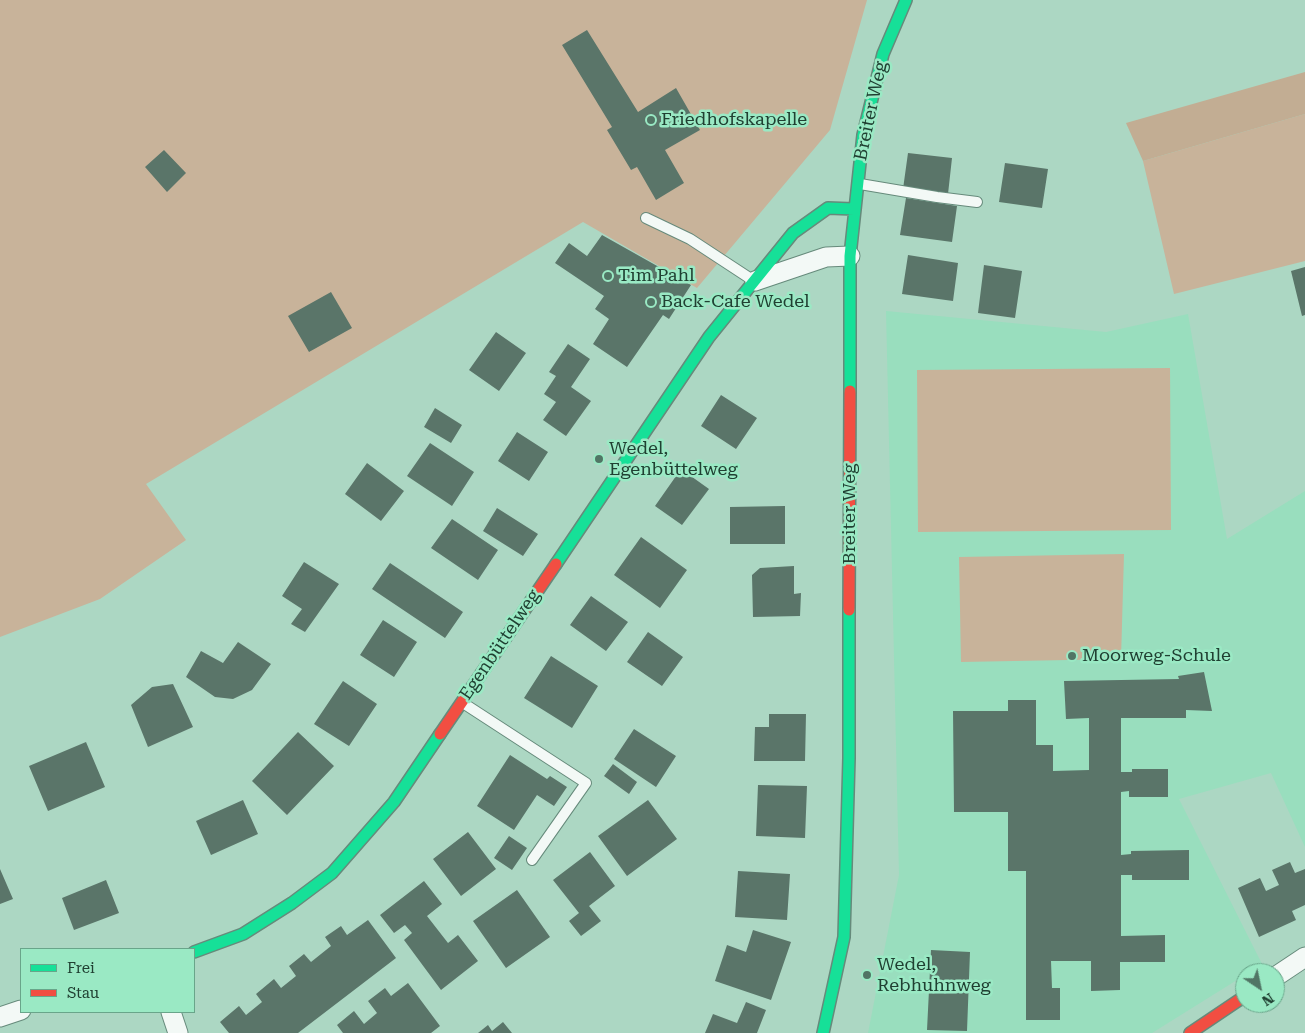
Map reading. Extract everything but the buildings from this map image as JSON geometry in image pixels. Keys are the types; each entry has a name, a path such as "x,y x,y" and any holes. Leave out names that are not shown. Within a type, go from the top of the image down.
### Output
{"street":[{"name":"Breiter Weg","path":"823,1033 844,937 849,758 850,256 863,135 883,54 906,0"},
{"name":"Egenbüttelweg","path":"195,952 243,934 292,903 332,873 394,802 709,337 755,282 792,233 828,208 854,209"},
{"path":"755,282 826,257 850,256"},
{"path":"1285,970 1305,957"},
{"path":"1190,1033 1235,1003"},
{"path":"0,1017 20,1010"},
{"path":"171,1013 178,1033"}],"lane":[{"path":"858,183 978,202"},
{"path":"646,218 690,238 755,282"},
{"path":"462,702 586,783 532,860"}],"shaded area":[{"path":"0,0 867,0 830,130 697,288 583,222 146,484 186,540 100,599 0,637"},
{"path":"1305,72 1305,114 1143,161 1126,123"},
{"path":"1305,114 1305,261 1174,294 1143,161"},
{"name":"Moorweg-Schule","path":"886,311 1106,332 1188,314 1227,539 1305,491 1305,847 1271,773 1179,799 1261,963 1235,963 1235,981 1152,1033 868,1033 899,875"},
{"path":"1170,368 1171,530 918,532 917,370"},
{"path":"1124,554 1121,659 961,662 959,557"}],"traffic: fast":[{"path":"850,391 850,256 863,135 883,54 906,0"},
{"path":"556,564 709,337 793,233 828,208 854,209"},
{"path":"823,1033 844,937 849,758 849,610"},
{"path":"195,952 243,934 292,903 332,873 394,802 440,734"}],"traffic: jam":[{"path":"849,610 850,391"},
{"path":"440,734 556,564"},
{"path":"1190,1033 1235,1003"}],"place":[{"name":"Friedhofskapelle","path":"651,120"},
{"name":"Tim Pahl","path":"608,276"},
{"name":"Back-Cafe Wedel","path":"651,302"},
{"name":"Wedel, Egenbüttelweg","path":"599,459"},
{"name":"Moorweg-Schule","path":"1072,656"},
{"name":"Wedel, Rebhuhnweg","path":"867,975"}]}
